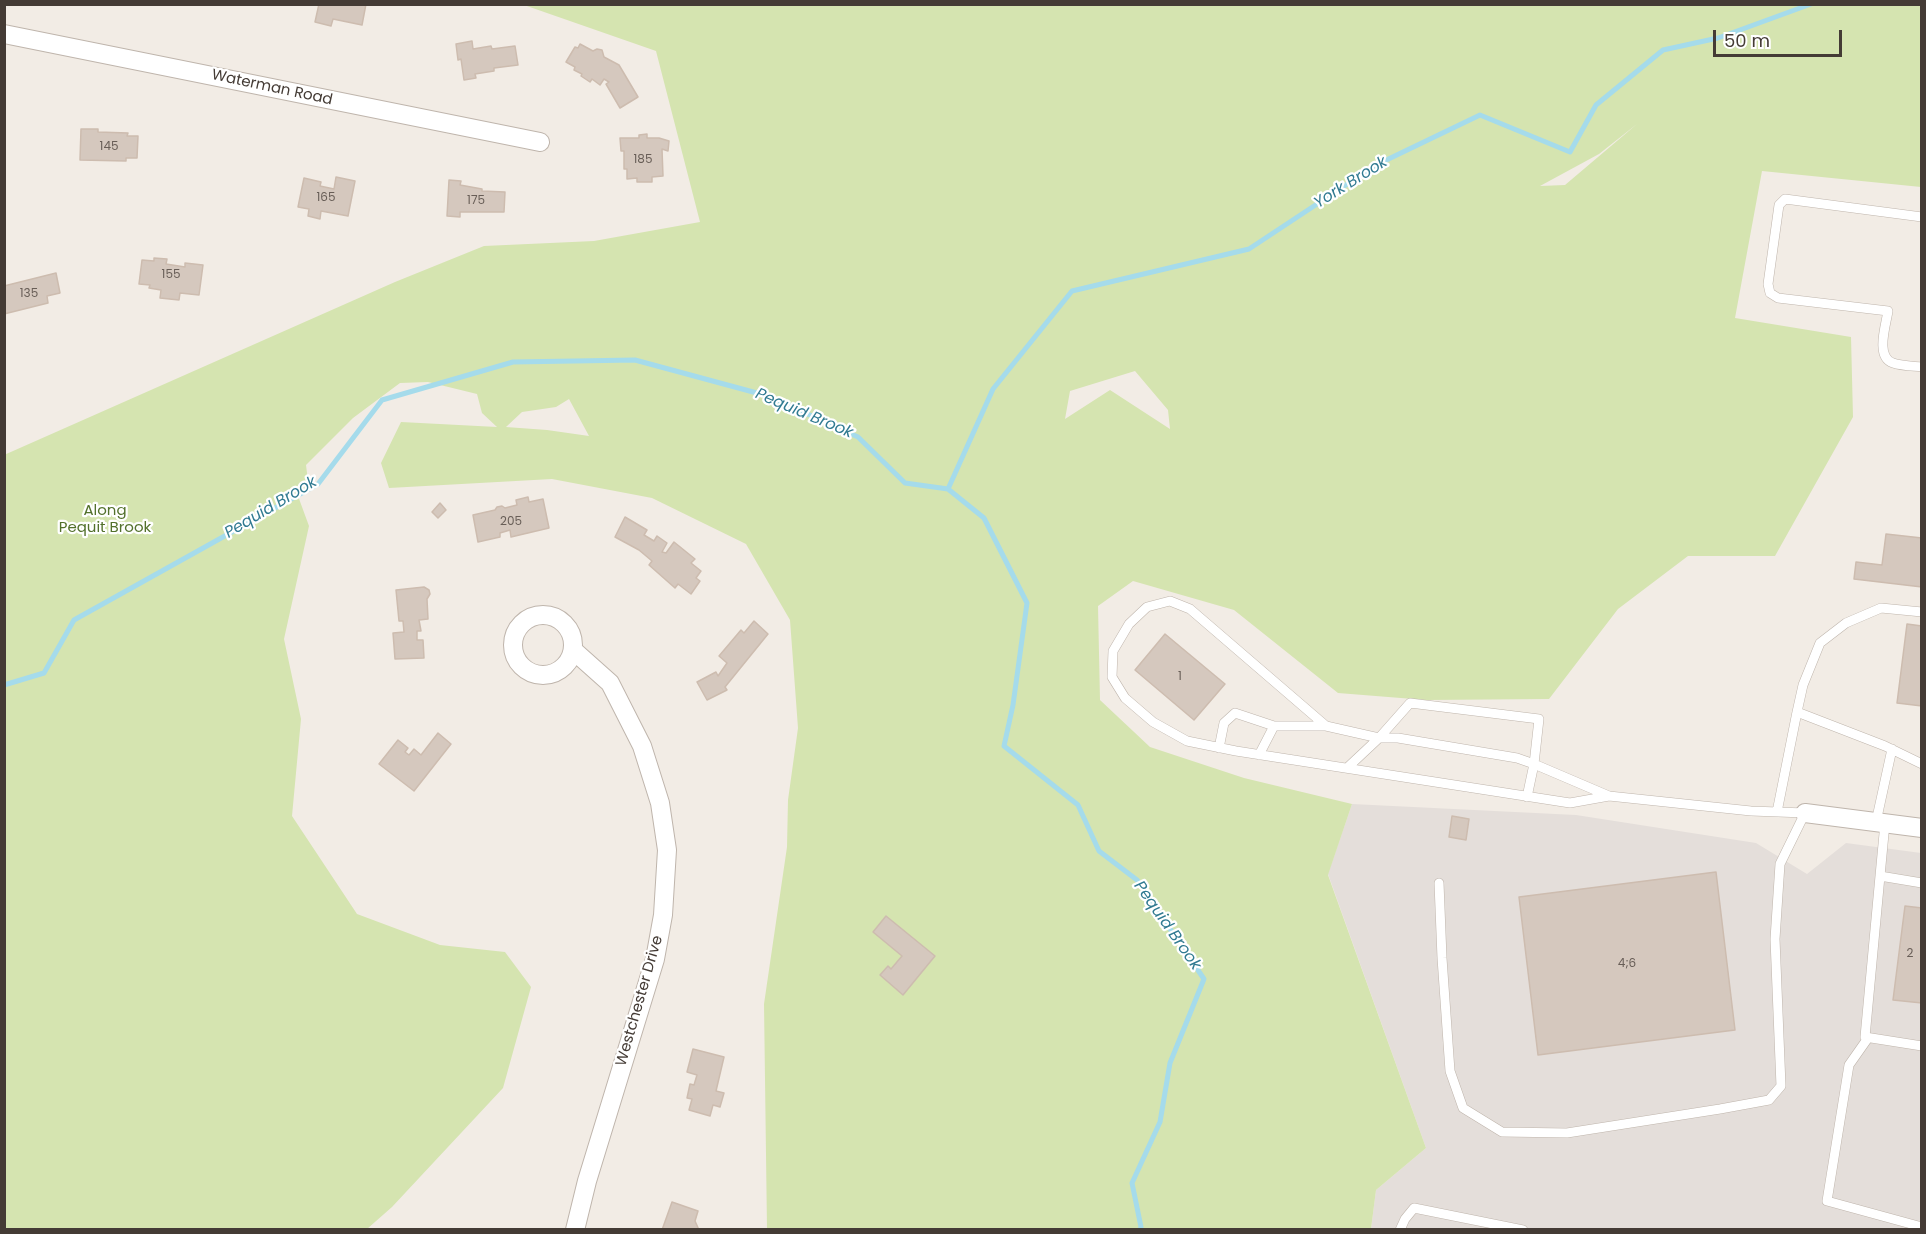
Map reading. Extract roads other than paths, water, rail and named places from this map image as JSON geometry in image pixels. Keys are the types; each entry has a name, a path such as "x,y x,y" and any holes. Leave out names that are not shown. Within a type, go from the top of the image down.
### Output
{"street":[{"name":"Waterman Road","path":"4,34 540,142"},
{"name":"Westchester Drive","path":"573,650 610,683 642,746 660,803 667,850 663,915 655,959 587,1181 575,1230"},
{"path":"1804,813 1922,828"}],"lane":[{"path":"1922,217 1785,200 1779,205 1768,289 1770,294 1778,298 1888,311 1882,350 1886,359 1894,363 1922,367"},
{"path":"1326,726 1190,609 1170,601 1147,607 1129,624 1113,651 1112,677 1125,698 1153,722 1187,741 1259,755 1569,803 1609,796 1804,813 1780,864 1775,939 1778,1061 1781,1086 1769,1100 1631,1124 1567,1133 1502,1132 1463,1108 1450,1071 1439,883"},
{"path":"1777,812 1803,685 1820,643 1845,623 1881,608 1922,612"},
{"path":"1347,768 1379,738 1410,703 1539,719 1534,764 1527,797"},
{"path":"1797,712 1892,749 1922,764"},
{"path":"1219,748 1224,723 1235,713 1274,726 1326,726 1379,738 1398,738 1517,758 1609,796"},
{"path":"1259,755 1274,726"},
{"path":"1892,749 1880,822 1880,876 1865,1037 1922,1046"},
{"path":"1880,876 1922,883"},
{"path":"1868,1038 1849,1065 1827,1201 1922,1227"},
{"path":"1400,1230 1414,1208 1523,1230"}],"waterway":[{"name":"York Brook","path":"948,489 993,389 1072,291 1249,249 1376,165 1480,115 1570,152 1596,105 1663,50 1718,38 1811,4"},
{"name":"Pequid Brook","path":"4,685 44,673 74,620 318,484 382,400 513,362 635,360 768,396 858,437 905,483 948,489 984,518 1027,603 1013,705 1004,746 1078,805 1099,851 1137,880 1204,979 1170,1063 1160,1122 1132,1183 1140,1230"}],"park label":[{"name":"Along Pequit Brook","path":"105,520"}]}
